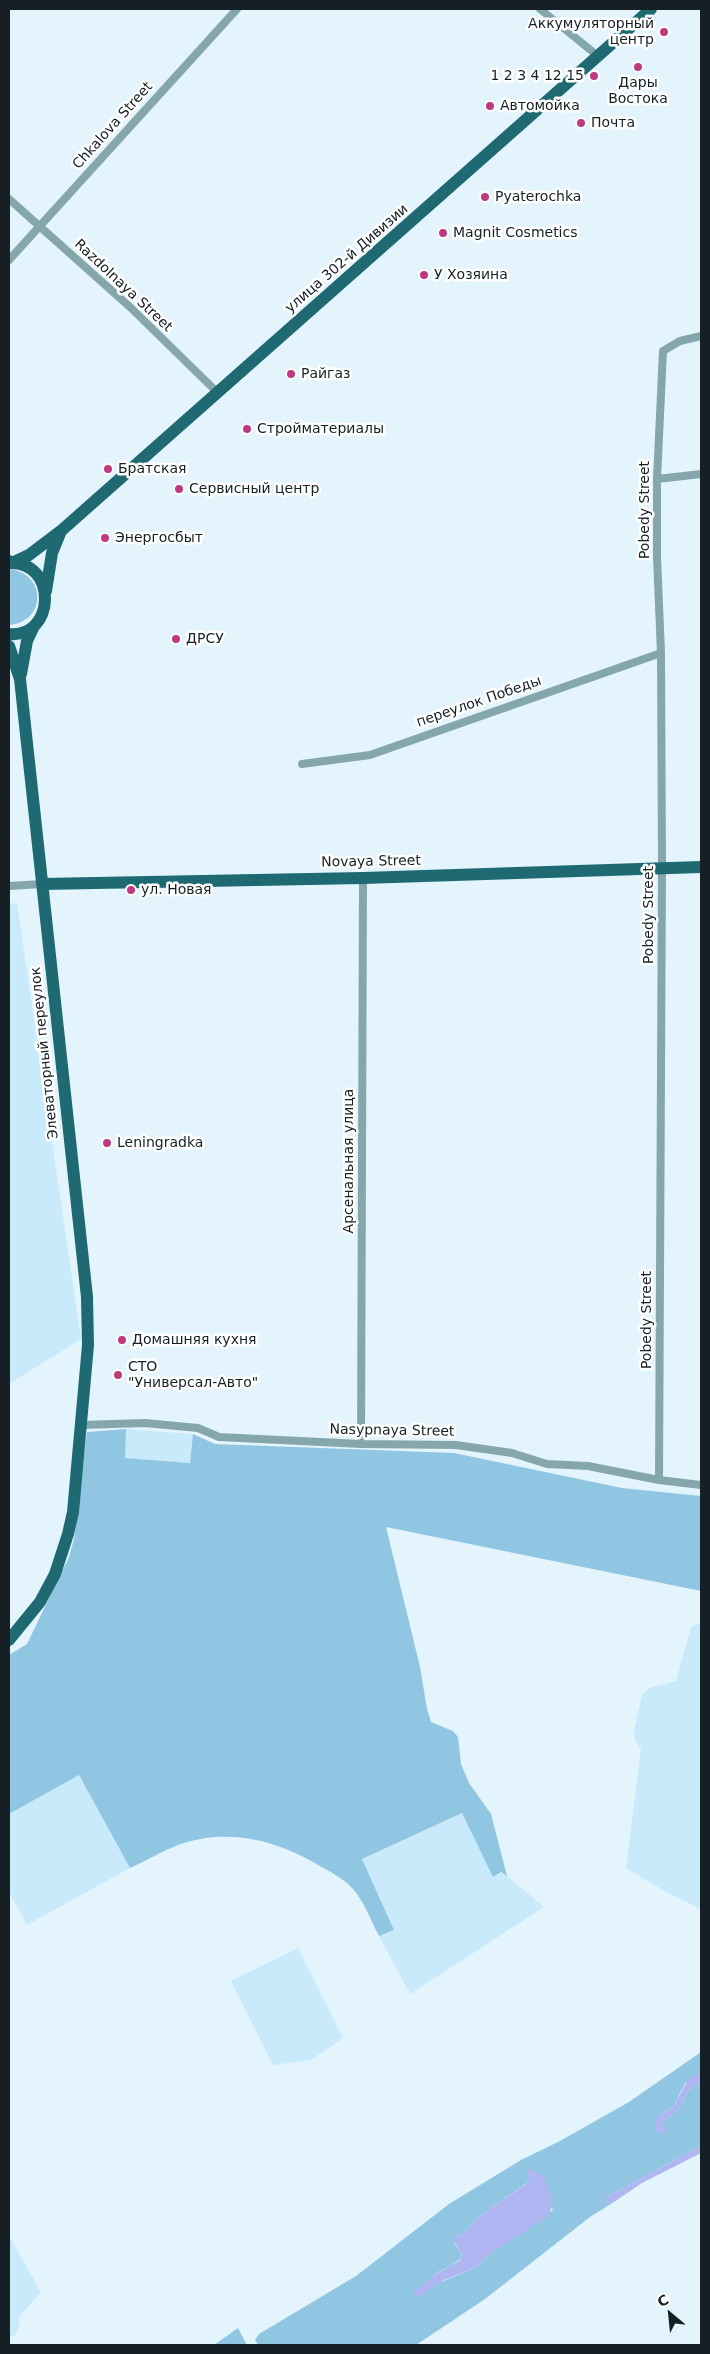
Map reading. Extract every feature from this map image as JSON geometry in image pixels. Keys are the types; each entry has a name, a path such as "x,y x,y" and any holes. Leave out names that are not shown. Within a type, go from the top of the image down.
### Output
{"main road":[{"name":"улица 302-й Дивизии","path":"10,562 29,555 62,530 651,9"},
{"name":"улица 302-й Дивизии","path":"34,626 46,604 52,553 62,530"},
{"path":"10,562 28,567 36,574 46,594"},
{"path":"9,634 24,632 34,626"},
{"name":"Элеваторный переулок","path":"20,679 27,641 34,626"},
{"name":"Элеваторный переулок","path":"9,646 20,679 87,1297 88,1345 73,1512 62,1555 55,1574 40,1602 9,1640"},
{"name":"Novaya Street","path":"42,884 363,878 701,867"}],"street":[{"name":"Chkalova Street","path":"9,260 237,9"},
{"path":"540,9 598,56"},
{"name":"Razdolnaya Street","path":"9,199 130,307 218,393"},
{"name":"Pobedy Street","path":"659,1480 662,654 657,557 657,479 663,350 680,341 701,336"},
{"path":"657,479 701,474"},
{"name":"переулок Победы","path":"302,764 370,755 662,654"},
{"name":"Арсенальная улица","path":"361,1444 363,878"},
{"path":"9,886 42,884"},
{"name":"Nasypnaya Street","path":"81,1425 145,1424 198,1428 219,1437 361,1444 456,1445 512,1453 547,1464 588,1466 659,1480 701,1485"}],"shaded area":[{"path":"9,569 21,572 30,579 36,588 38,597 36,607 30,616 21,622 9,625"},
{"path":"17,903 81,1339 9,1384 9,904"},
{"path":"126,1429 193,1434 190,1463 124,1458"},
{"path":"126,1429 125,1458 190,1463 193,1434 215,1444 454,1453 622,1488 701,1496 701,1591 386,1527 420,1667 431,1722 453,1731 458,1737 461,1764 469,1783 491,1814 507,1876 501,1872 493,1877 462,1813 362,1859 394,1930 379,1936 362,1902 348,1884 304,1857 269,1843 233,1837 196,1840 172,1847 130,1868 79,1775 9,1814 9,1655 27,1644 69,1557 74,1539 87,1432"},
{"path":"701,1623 701,1909 666,1892 626,1868 641,1749 635,1740 634,1730 642,1695 650,1688 676,1681 691,1627"},
{"path":"79,1775 130,1868 27,1925 9,1892 9,1814"},
{"path":"462,1813 493,1876 502,1872 544,1907 410,1994 379,1936 394,1930 362,1859"},
{"path":"298,1948 343,2038 311,2060 273,2065 231,1981"},
{"path":"701,2052 701,2072 685,2083 673,2108 661,2116 656,2129 663,2126 662,2122 678,2110 688,2091 701,2080 701,2146 606,2197 607,2203 614,2202 590,2217 485,2299 416,2345 258,2345 255,2340 259,2334 356,2276 449,2204 521,2160 560,2141 629,2102","holes":["526,2170 553,2210 487,2256 477,2267 436,2284 430,2279 463,2256 454,2243 456,2237 464,2233 485,2212 529,2182"]},
{"path":"701,2072 701,2080 688,2091 678,2110 662,2122 666,2131 663,2134 658,2133 656,2124 659,2117 673,2108 688,2079"},
{"path":"701,2146 701,2153 642,2183 614,2202 607,2203 605,2200 606,2197"},
{"path":"530,2169 543,2175 547,2185 552,2201 551,2211 548,2216 487,2256 477,2267 444,2280 418,2297 414,2297 414,2292 434,2275 459,2261 463,2256 454,2242 456,2237 464,2233 485,2212 528,2183 529,2176 526,2170"},
{"path":"9,2236 41,2292 19,2317 19,2327 15,2335 9,2338"},
{"path":"238,2328 247,2345 214,2345"}],"place":[{"name":"Аккумуляторный центр","path":"664,32"},
{"name":"Дары Востока","path":"638,67"},
{"name":"1 2 3 4 12 15","path":"594,76"},
{"name":"Автомойка","path":"490,106"},
{"name":"Почта","path":"581,123"},
{"name":"Pyaterochka","path":"485,197"},
{"name":"Magnit Cosmetics","path":"443,233"},
{"name":"У Хозяина","path":"424,275"},
{"name":"Райгаз","path":"291,374"},
{"name":"Стройматериалы","path":"247,429"},
{"name":"Братская","path":"108,469"},
{"name":"Сервисный центр","path":"179,489"},
{"name":"Энергосбыт","path":"105,538"},
{"name":"ДРСУ","path":"176,639"},
{"name":"ул. Новая","path":"131,890"},
{"name":"Leningradka","path":"107,1143"},
{"name":"Домашняя кухня","path":"122,1340"},
{"name":"СТО \"Универсал-Авто\"","path":"118,1375"}]}
